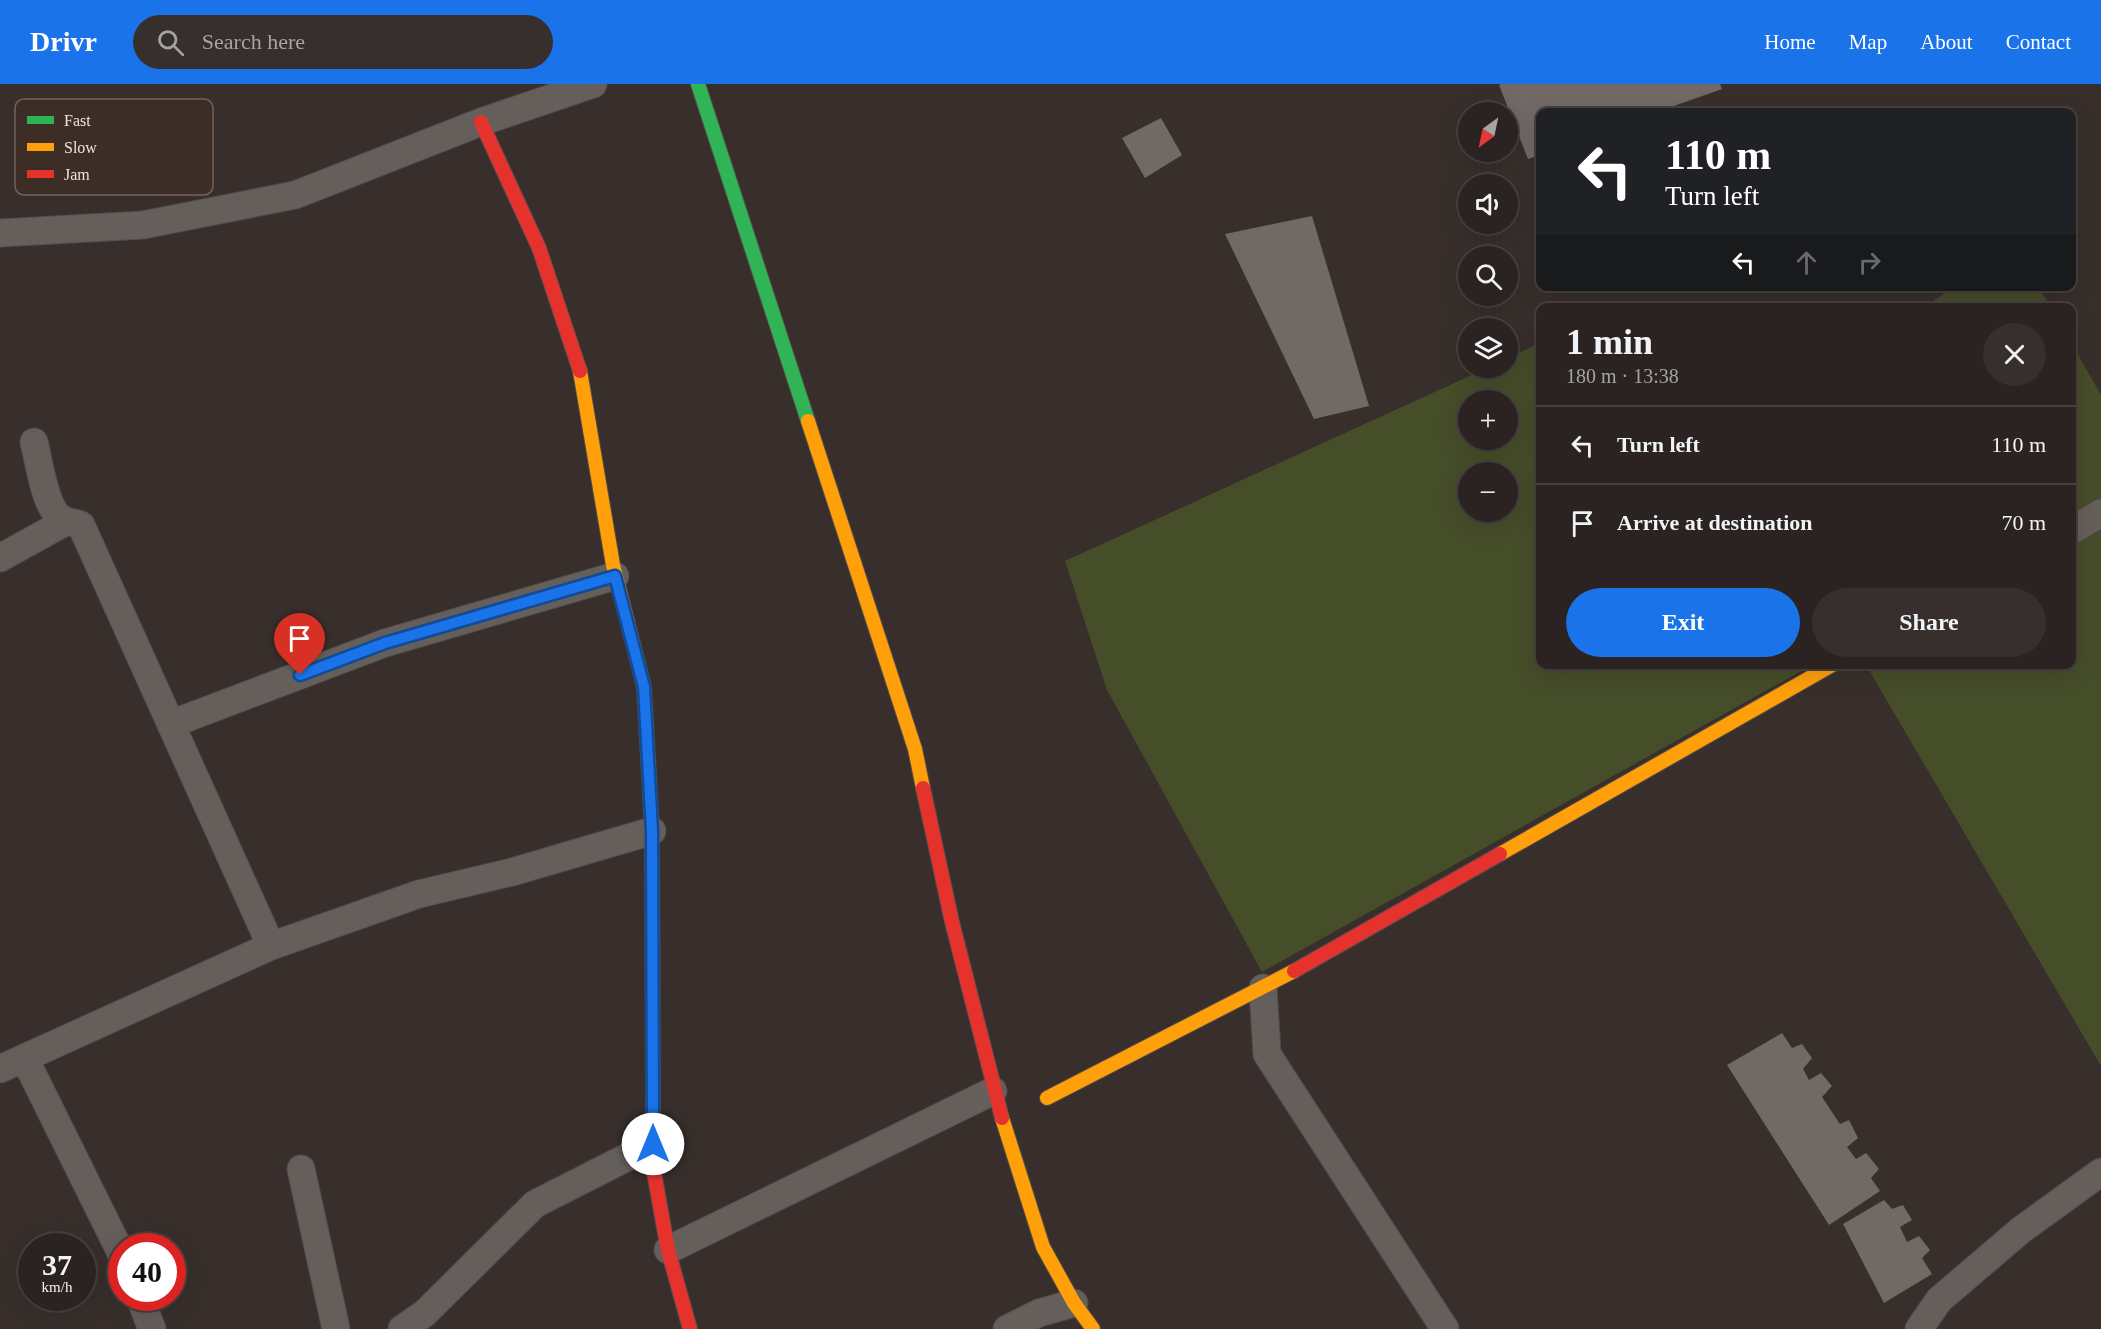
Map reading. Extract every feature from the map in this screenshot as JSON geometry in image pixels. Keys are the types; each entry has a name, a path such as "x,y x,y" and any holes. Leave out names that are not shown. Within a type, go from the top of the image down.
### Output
{"street":[{"path":"0,232 143,225 295,195 482,122 593,84"},
{"path":"698,84 915,749 952,922 993,1090 1043,1247 1074,1303 1093,1329"},
{"path":"482,122 539,248 580,370 615,576 644,687 652,831 653,1167 668,1250 690,1329"},
{"path":"34,442 49,501 56,515 65,522 81,525 271,946"},
{"path":"2076,528 2101,513"},
{"path":"0,558 65,522"},
{"path":"171,724 385,643 615,576"},
{"path":"1047,1098 1263,988 1825,669"},
{"path":"0,1069 271,946 419,894 512,872 652,831"},
{"path":"1263,988 1267,1054 1445,1329"},
{"path":"25,1059 111,1233"},
{"path":"668,1250 993,1090"},
{"path":"402,1329 426,1313 535,1204 653,1144"},
{"path":"301,1169 336,1329"},
{"path":"1919,1329 1939,1300 2021,1230 2101,1172"},
{"path":"1007,1329 1039,1313 1074,1303"},
{"path":"145,1311 152,1329"}],"green space":[{"path":"1949,291 2041,291 2048,303 1930,303"},
{"path":"1536,345 1536,669 1805,669 1262,972 1107,690 1065,561 1465,378 1518,378 1518,353"},
{"path":"2076,351 2101,395 2101,1066 1868,669 2076,669"}],"building":[{"path":"1502,84 1720,84 1722,89 1668,108 1536,108 1536,156 1528,159 1518,133 1518,102 1506,102 1499,85"},
{"path":"1161,118 1182,155 1145,178 1122,138"},
{"path":"1312,216 1369,406 1314,419 1225,234"},
{"path":"1782,1033 1792,1048 1802,1044 1812,1058 1803,1069 1809,1080 1821,1073 1832,1086 1822,1097 1840,1124 1849,1120 1858,1138 1847,1147 1856,1159 1866,1153 1879,1169 1871,1178 1880,1191 1829,1225 1727,1065"},
{"path":"1884,1200 1892,1209 1903,1205 1912,1220 1900,1227 1907,1242 1919,1236 1930,1250 1922,1258 1932,1274 1884,1303 1843,1224"}],"traffic: fast":[{"path":"698,84 808,421"},
{"path":"649,775 652,831 653,1092"}],"traffic: slow":[{"path":"580,371 613,565 644,687 649,775"},
{"path":"808,421 915,749 923,788"},
{"path":"1500,854 1825,669"},
{"path":"1047,1098 1294,971"},
{"path":"1002,1118 1043,1247 1074,1303 1093,1329"}],"traffic: jam":[{"path":"481,122 539,248 580,371"},
{"path":"923,788 952,922 1002,1118"},
{"path":"1294,971 1500,854"},
{"path":"653,1092 653,1167 668,1250 690,1329"}],"route":[{"path":"300,675 385,643 615,576 644,687 652,831 653,1144"}]}
